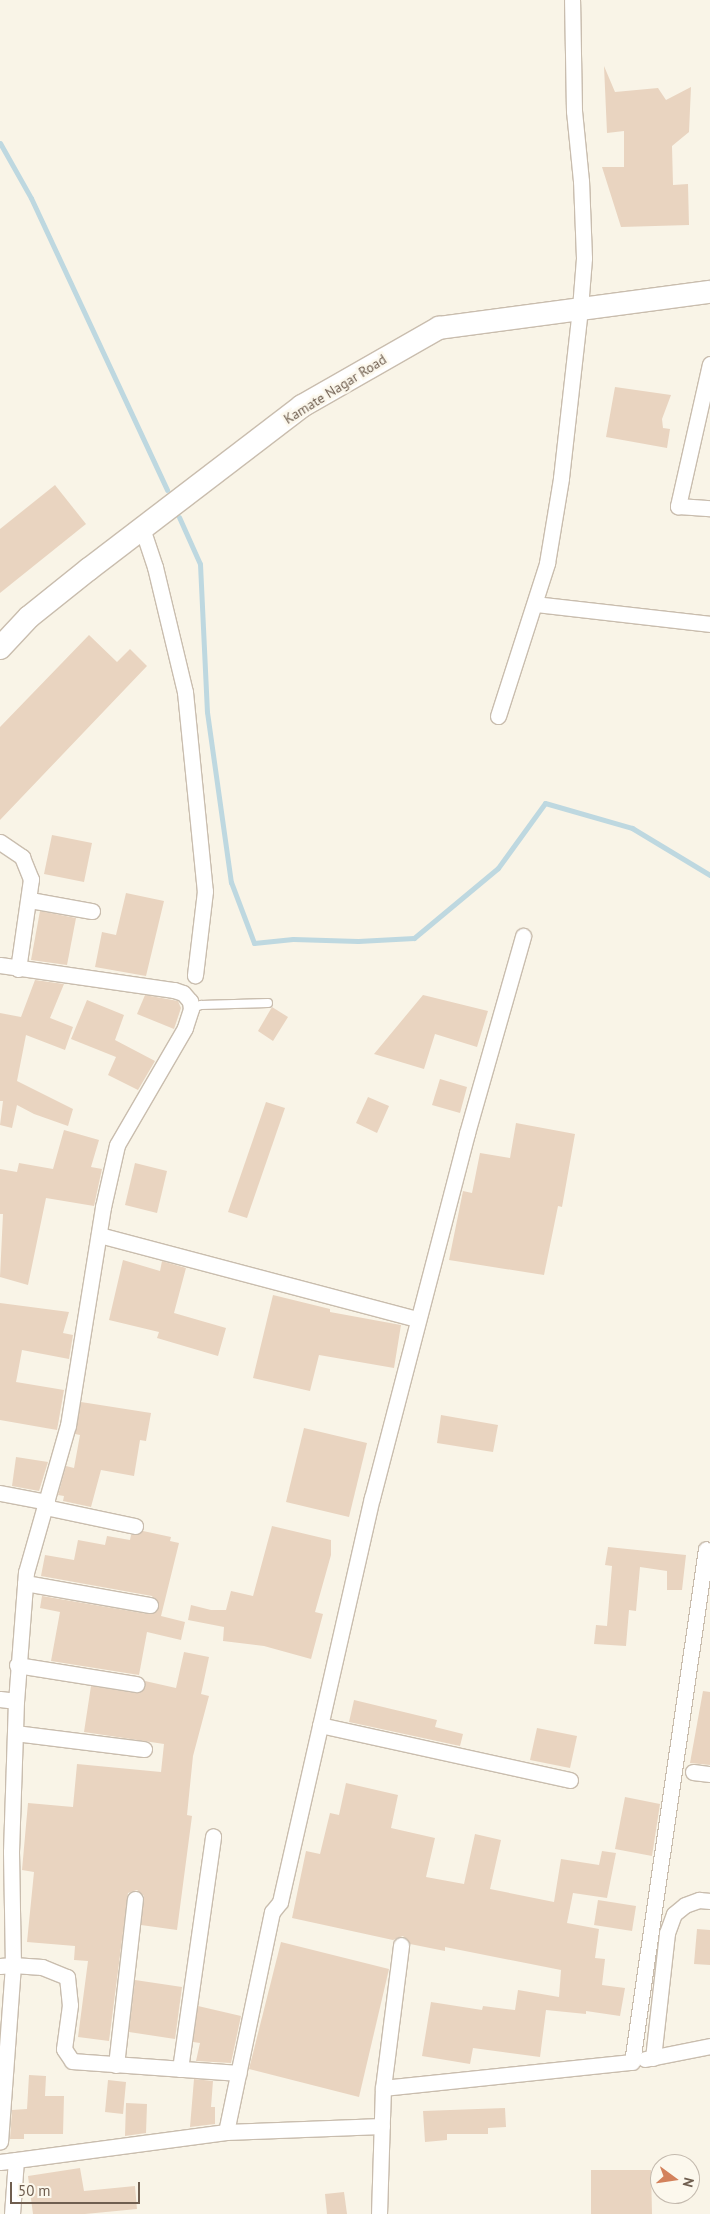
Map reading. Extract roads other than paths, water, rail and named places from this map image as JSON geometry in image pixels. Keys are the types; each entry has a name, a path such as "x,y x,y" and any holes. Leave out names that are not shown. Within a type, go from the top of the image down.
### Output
{"street":[{"path":"498,716 547,563 561,478 580,308 583,239 574,111 572,0"},
{"name":"Kamate Nagar Road","path":"3,639 142,528 302,406 439,328 710,292"},
{"path":"710,364 678,506 710,508"},
{"path":"142,528 155,567 185,692 205,891 195,975"},
{"path":"535,604 710,624"},
{"path":"0,842 22,857 31,879 30,900 18,969"},
{"path":"30,900 92,911"},
{"path":"226,2132 272,1912 280,1902 372,1498 417,1319 523,936"},
{"path":"0,965 174,990 190,1001 191,1009 185,1028 117,1145 99,1235 68,1425 25,1583 16,1701 0,2142"},
{"path":"99,1235 417,1319"},
{"path":"0,1493 135,1526"},
{"path":"632,2062 706,1549"},
{"path":"25,1583 150,1605"},
{"path":"18,1665 136,1684"},
{"path":"0,1700 16,1701"},
{"path":"320,1725 570,1780"},
{"path":"15,1733 144,1749"},
{"path":"693,1772 710,1774"},
{"path":"180,2068 213,1836"},
{"path":"116,2065 135,1899"},
{"path":"653,2058 667,1932 674,1914 685,1905 699,1900 710,1901"},
{"path":"379,2214 383,2088 401,1945"},
{"path":"6,1966 42,1967 67,1978 70,2005 65,2035 67,2056 78,2063 239,2073"},
{"path":"383,2088 632,2062 710,2046"},
{"path":"0,2162 226,2132 382,2126"},
{"path":"12,2214 16,2160"}],"lane":[{"path":"191,1009 201,1005 268,1003"}],"waterway":[{"path":"0,143 31,198 167,490"},
{"path":"179,517 200,564 207,712 231,882 254,943 293,939 358,941 414,938 498,868 545,803 632,828 710,875"}]}
